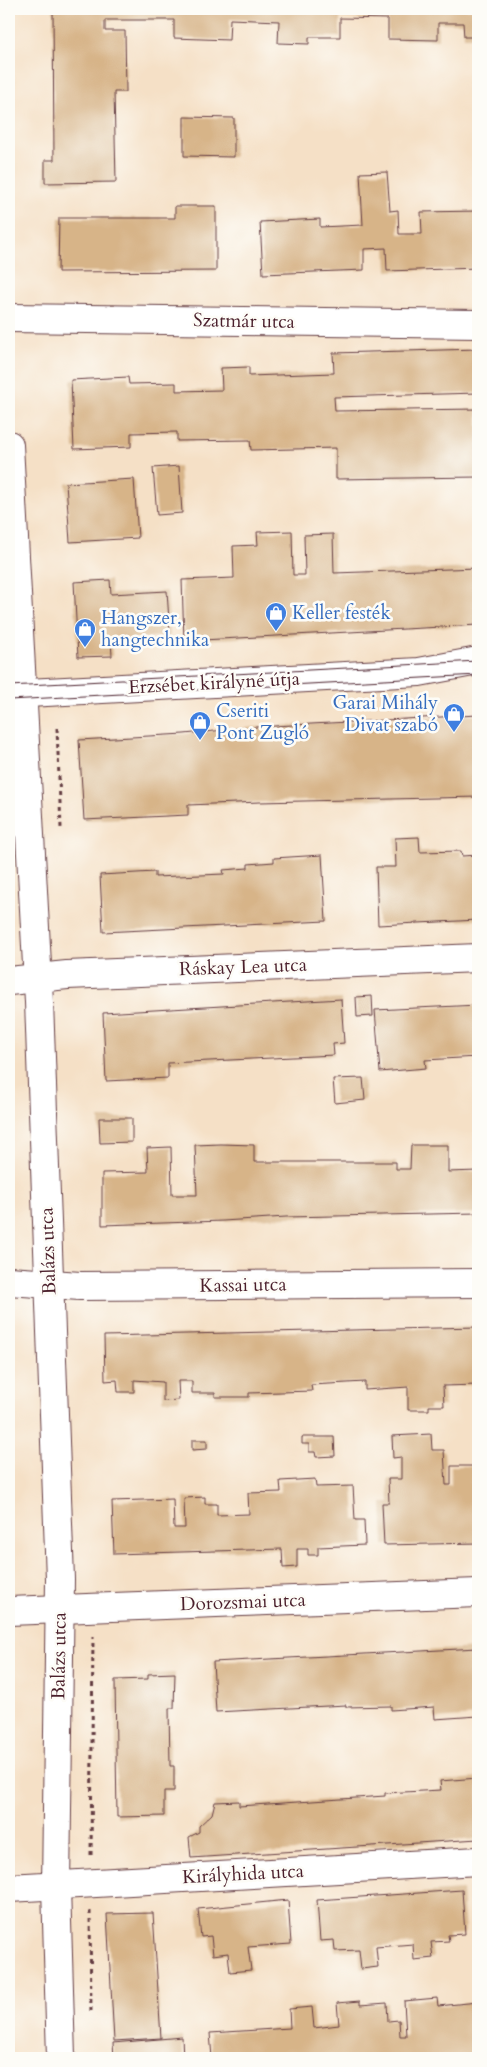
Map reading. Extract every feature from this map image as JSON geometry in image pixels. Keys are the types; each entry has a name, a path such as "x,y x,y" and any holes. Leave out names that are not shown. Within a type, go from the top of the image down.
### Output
{"street":[{"name":"Szatmár utca","path":"9,318 478,324"},
{"name":"Balázs utca","path":"9,445 16,693 28,769 39,1002 61,1608 56,1887 61,2058"},
{"name":"Erzsébet királyné útja","path":"16,693 419,672 478,661"},
{"path":"419,672 478,668"},
{"name":"Erzsébet királyné útja","path":"419,672 478,680"},
{"name":"Ráskay Lea utca","path":"9,981 67,975 478,958"},
{"name":"Kassai utca","path":"9,1281 80,1286 478,1283"},
{"name":"Dorozsmai utca","path":"9,1611 478,1593"},
{"name":"Királyhida utca","path":"9,1888 56,1887 100,1882 478,1861"}],"building":[{"path":"53,9 478,9 478,37 464,37 463,23 438,23 438,40 388,39 388,19 340,18 340,37 309,37 309,44 278,43 279,21 230,19 229,40 174,38 174,20 105,20 105,31 125,31 126,92 114,92 116,182 45,183 45,160 54,160"},
{"path":"184,117 234,118 234,157 184,156"},
{"path":"387,172 390,211 398,210 399,234 422,234 421,212 478,211 478,268 387,271 386,248 364,249 364,270 263,274 260,222 320,219 320,227 363,225 360,173"},
{"path":"175,206 216,206 216,271 58,272 59,218 175,218"},
{"path":"478,349 478,393 334,397 335,411 478,409 478,477 336,479 336,448 251,450 250,440 177,441 177,432 131,433 131,447 74,449 71,380 128,377 129,384 176,383 176,391 222,390 221,368 249,367 249,376 334,373 333,353"},
{"path":"179,466 182,513 157,515 153,468"},
{"path":"134,479 138,538 70,542 66,483"},
{"path":"292,531 293,575 305,575 304,535 333,534 334,573 478,568 478,625 184,641 182,580 234,578 233,546 258,545 257,532"},
{"path":"110,580 111,594 167,591 170,636 111,640 112,656 78,657 74,582"},
{"path":"478,715 478,797 188,805 188,815 84,820 79,740 184,734 256,727"},
{"path":"419,837 420,852 461,851 462,856 478,855 478,920 378,925 376,867 396,867 395,838"},
{"path":"322,855 326,921 103,932 100,875 155,872 155,877 224,874 223,870 248,868 248,864 274,862 274,858"},
{"path":"372,996 373,1016 357,1017 356,997"},
{"path":"341,999 344,1043 333,1044 334,1055 168,1063 168,1078 106,1081 103,1013"},
{"path":"478,1005 478,1057 425,1060 426,1068 380,1072 375,1010"},
{"path":"363,1078 365,1100 335,1103 333,1079"},
{"path":"99,1118 132,1118 132,1142 100,1143"},
{"path":"195,1145 254,1145 254,1162 396,1162 396,1169 410,1169 411,1145 448,1145 448,1172 478,1171 478,1213 286,1217 102,1225 102,1173 148,1172 147,1148 171,1147 172,1195 197,1195"},
{"path":"477,1327 478,1385 443,1386 444,1406 429,1406 429,1410 408,1410 408,1387 365,1390 365,1382 311,1385 312,1391 249,1393 249,1397 215,1397 215,1393 192,1393 192,1381 178,1381 179,1400 163,1401 163,1382 134,1380 134,1392 118,1392 117,1380 105,1381 104,1336"},
{"path":"431,1434 432,1450 444,1450 446,1485 451,1485 451,1466 477,1466 478,1543 384,1545 382,1503 389,1503 388,1479 401,1479 401,1457 393,1458 392,1436"},
{"path":"302,1437 334,1437 335,1456 316,1457 315,1452 309,1452 309,1444 302,1444"},
{"path":"192,1440 207,1440 207,1449 192,1450"},
{"path":"315,1479 316,1487 353,1486 355,1520 364,1520 365,1545 318,1547 318,1555 308,1555 308,1549 297,1549 297,1567 283,1568 282,1549 114,1554 112,1501 173,1499 174,1528 185,1528 184,1498 205,1497 205,1504 217,1504 217,1515 249,1514 248,1493 281,1492 280,1481"},
{"path":"478,1648 478,1716 435,1719 434,1707 391,1710 391,1706 346,1707 346,1705 216,1712 213,1662"},
{"path":"175,1673 174,1708 169,1708 170,1766 174,1766 174,1791 164,1791 164,1816 117,1817 115,1680 148,1679 148,1674"},
{"path":"478,1778 478,1839 191,1858 189,1837 199,1832 199,1826 212,1814 215,1802 239,1801 239,1806 385,1796 385,1793 441,1790 440,1781"},
{"path":"462,1890 465,1934 448,1935 449,1941 431,1942 433,1958 414,1960 413,1944 376,1947 378,1967 361,1969 359,1950 335,1951 334,1940 320,1941 317,1900"},
{"path":"288,1900 291,1944 248,1947 251,1970 230,1972 228,1953 213,1955 211,1936 201,1937 198,1909"},
{"path":"153,1913 161,2038 114,2041 107,1914"},
{"path":"437,1998 438,2006 478,2002 478,2058 212,2058 210,2033 290,2028 289,2009 312,2007 314,2028 339,2025 337,2003 360,2001 360,2005 387,2003 388,2021 399,2020 400,2036 406,2036 404,2001"},
{"path":"182,2037 183,2058 114,2058 113,2043"}],"tram line":[{"path":"9,686 478,661"},
{"path":"9,700 478,675"}],"place":[{"name":"Keller festék","path":"276,632"},
{"name":"Hangszer, hangtechnika","path":"85,648"},
{"name":"Garai Mihály Divat szabó","path":"454,733"},
{"name":"Cseriti Pont Zugló","path":"200,741"}]}
